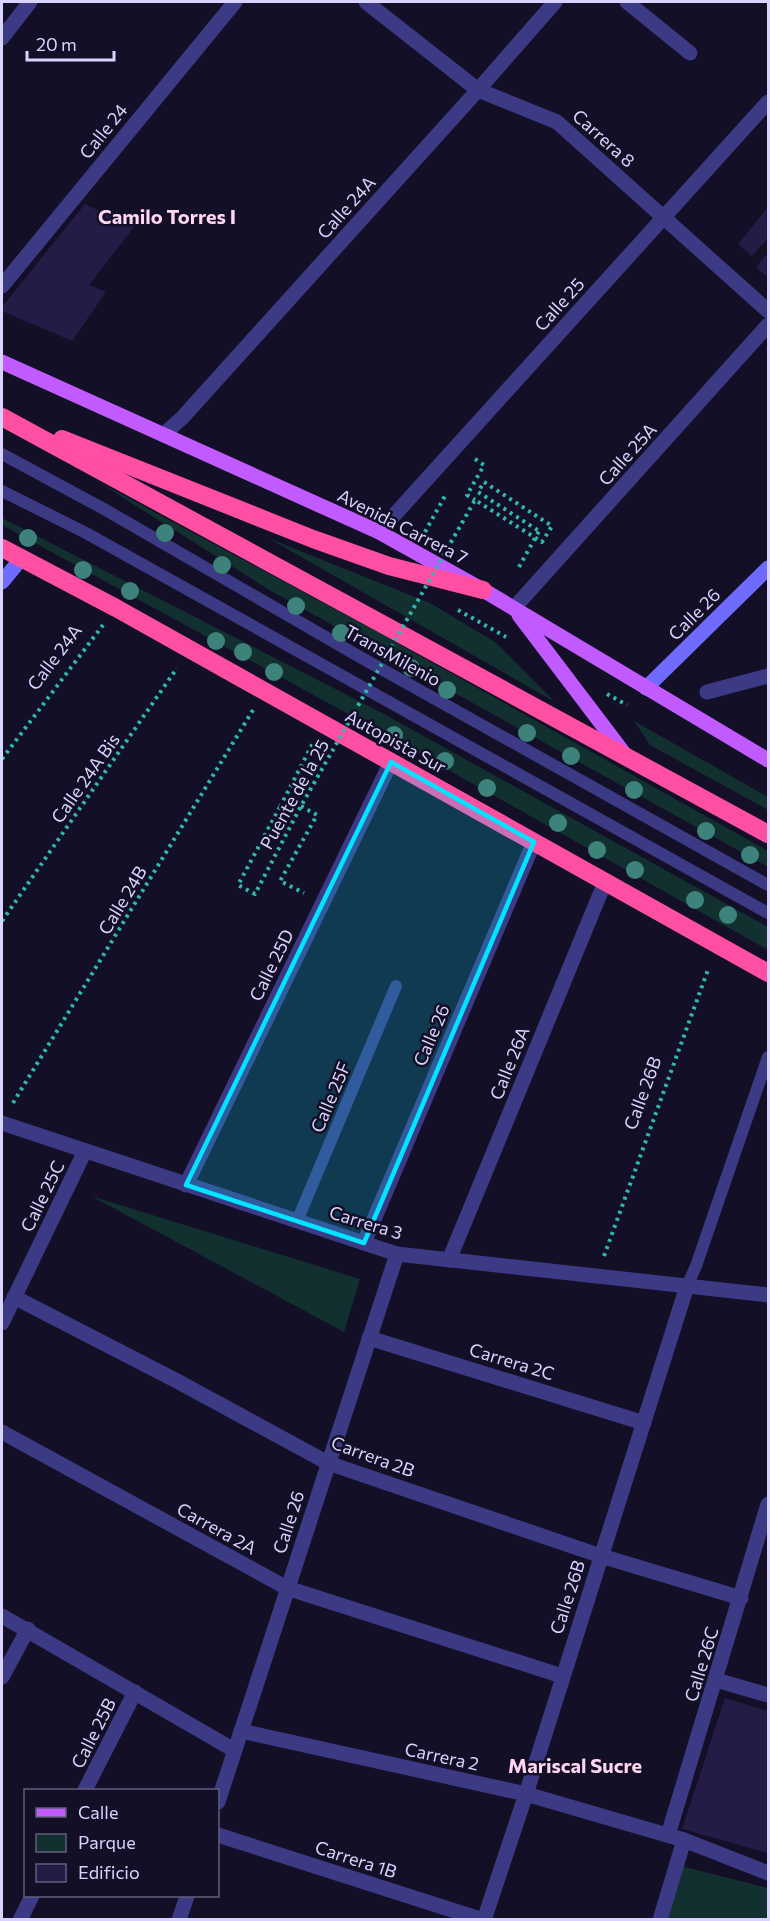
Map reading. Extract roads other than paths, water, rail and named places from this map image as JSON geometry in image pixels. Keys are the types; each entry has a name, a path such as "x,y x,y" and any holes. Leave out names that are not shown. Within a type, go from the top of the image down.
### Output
{"highway":[{"path":"2,416 312,539 389,566 483,590"},
{"path":"2,416 768,834"},
{"name":"Autopista Sur","path":"2,548 190,649 768,973"}],"main road":[{"name":"Avenida Carrera 7","path":"2,362 379,532 514,608 768,760"},
{"path":"514,608 626,756"}],"street":[{"path":"2,38 30,2"},
{"name":"Calle 24","path":"2,286 235,2"},
{"name":"Carrera 8","path":"366,2 478,90 557,122 768,311"},
{"name":"Calle 24A","path":"163,435 182,418 555,2"},
{"path":"627,2 690,53"},
{"name":"Calle 25","path":"379,532 768,102"},
{"name":"Calle 25A","path":"514,608 768,326"},
{"path":"2,582 21,559"},
{"name":"Calle 26","path":"646,688 768,568"},
{"path":"707,692 768,676"},
{"name":"Calle 25D","path":"186,1185 391,762"},
{"name":"Calle 26","path":"364,1243 534,842"},
{"name":"Calle 26A","path":"449,1260 605,882"},
{"name":"Carrera 3","path":"5,1118 85,1151 397,1254 768,1295"},
{"name":"Calle 25C","path":"2,1323 85,1151"},
{"name":"Calle 26","path":"219,1799 397,1254"},
{"name":"Calle 26B","path":"483,1920 526,1794 687,1286"},
{"name":"Carrera 2B","path":"14,1297 177,1381 328,1463 601,1556 741,1599"},
{"name":"Carrera 2C","path":"369,1338 644,1422"},
{"name":"Carrera 2A","path":"2,1432 287,1588 562,1676"},
{"name":"Calle 26C","path":"668,1835 768,1504"},
{"path":"2,1616 234,1750"},
{"path":"2,1677 28,1629"},
{"path":"716,1680 768,1695"},
{"name":"Calle 25B","path":"86,1789 135,1692"},
{"name":"Carrera 2","path":"241,1731 526,1794 684,1840 768,1873"},
{"name":"Carrera 1B","path":"219,1835 483,1920"},
{"path":"660,1920 684,1840"},
{"path":"20,1920 32,1897"},
{"path":"179,1920 187,1897"}],"lane":[{"name":"TransMilenio","path":"2,454 104,509 370,663 768,885"},
{"path":"2,491 86,533 768,914"},
{"name":"Calle 25F","path":"297,1221 396,986"},
{"path":"687,1286 696,1266 768,1057"}],"district":[{"name":"Camilo Torres I","path":"167,216"},
{"name":"Mariscal Sucre","path":"575,1765"}]}
